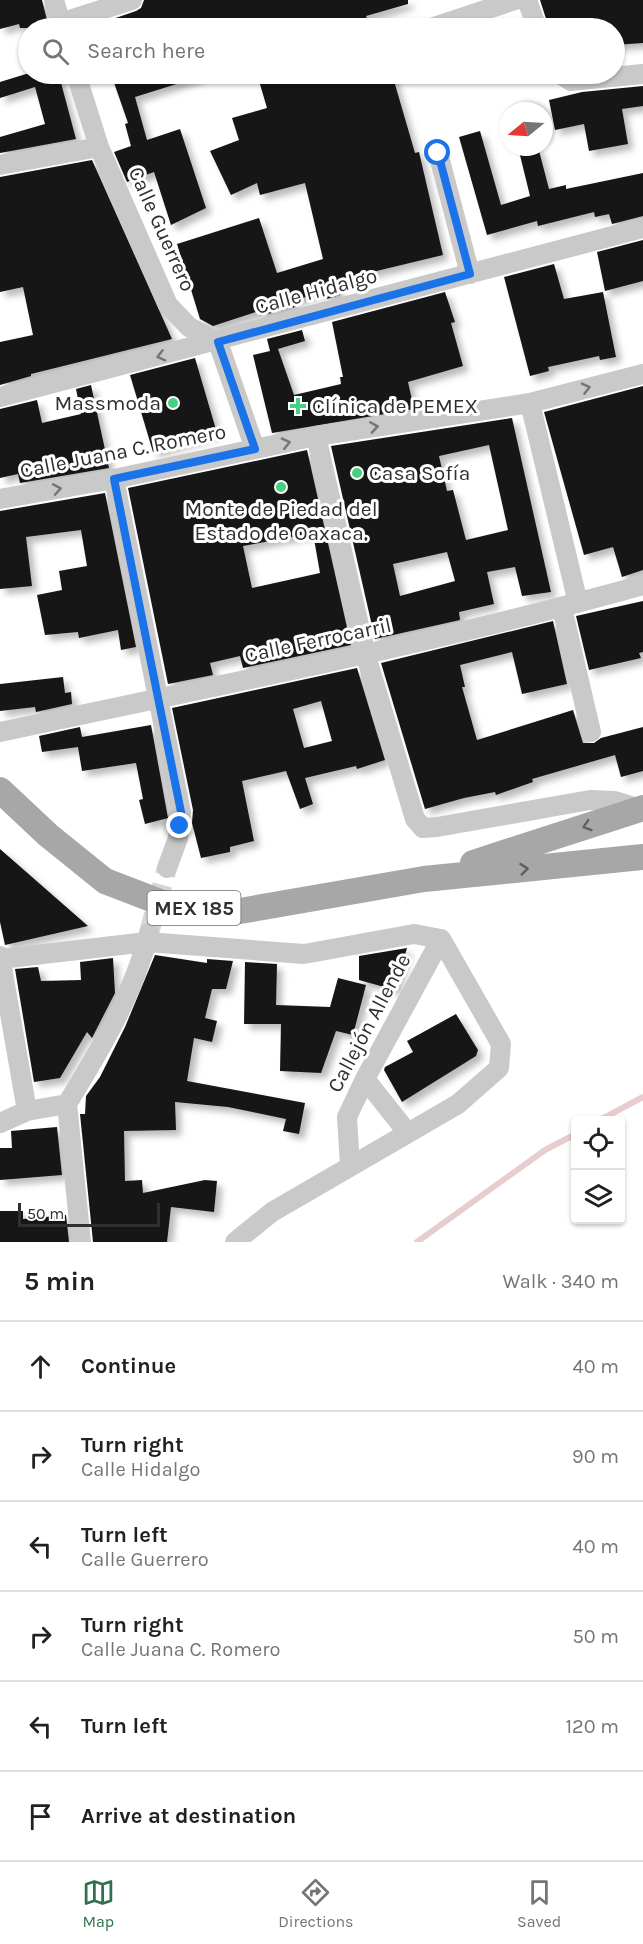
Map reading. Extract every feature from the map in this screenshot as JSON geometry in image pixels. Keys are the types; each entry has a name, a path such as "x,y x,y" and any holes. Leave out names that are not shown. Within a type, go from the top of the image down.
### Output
{"main road":[{"name":"MEX 185","path":"0,790 48,836 105,880 170,906 240,910 424,879 643,857"},
{"name":"MEX 185","path":"424,879 642,809"}],"street":[{"path":"54,0 59,18"},
{"path":"83,18 132,0"},
{"path":"461,18 515,0"},
{"path":"527,0 533,18"},
{"path":"625,76 643,74"},
{"name":"Calle Guerrero","path":"79,84 99,147 168,305 189,327 218,342"},
{"path":"0,165 99,147"},
{"path":"438,153 470,274"},
{"name":"Calle Hidalgo","path":"0,397 218,342 643,228"},
{"path":"218,342 255,449"},
{"name":"Calle Juana C. Romero","path":"0,499 114,479 316,436 530,403 643,374"},
{"path":"530,403 570,606 591,732"},
{"path":"316,436 366,656 409,807 415,819 423,828 590,800 615,801 642,809"},
{"path":"114,479 156,698 181,812 178,838 167,868"},
{"name":"Calle Ferrocarril","path":"0,732 366,656 570,606 643,585"},
{"path":"27,1111 0,958 148,937 304,954 414,934 441,939 501,1044 499,1068 458,1104 272,1212 235,1242"},
{"path":"81,1242 67,1104 98,1055 124,1003 148,937"},
{"name":"Callejón Allende","path":"351,1166 347,1117 364,1079 441,939"},
{"path":"364,1079 407,1132"},
{"path":"0,1123 27,1111 67,1104"}],"building":[{"path":"0,0 42,0 46,18 18,18 18,24 0,29"},
{"path":"144,0 408,0 408,4 366,16 367,18 116,18 141,8"},
{"path":"540,0 643,0 643,43 625,44 625,18 546,18"},
{"path":"18,76 18,84 61,84 76,139 0,153 0,137 45,124 35,87 0,98 0,82"},
{"path":"114,84 177,84 135,97 147,140 180,129 206,208 171,225 154,172 127,182 114,152 131,146 125,124 128,123"},
{"path":"260,84 395,84 415,153 419,152 443,255 335,281 340,295 327,299 325,291 293,301 295,307 260,316 259,311 213,326 200,319 177,244 259,218 277,273 323,259 305,183 260,195 257,183 231,195 210,151 239,140 232,118 267,108"},
{"path":"643,86 643,106 622,109 628,144 589,151 584,124 555,130 553,102 549,100 582,92"},
{"path":"480,131 501,205 530,196 520,156 540,156 549,189 566,185 566,189 643,173 643,216 612,224 609,214 595,217 594,212 538,226 537,221 487,235 459,137"},
{"path":"92,160 172,339 31,374 31,376 0,385 0,342 33,335 23,287 0,292 0,177"},
{"path":"643,240 643,281 605,291 597,252"},
{"path":"554,264 564,299 603,292 616,357 600,360 599,356 548,367 549,371 530,376 504,277"},
{"path":"445,292 455,322 451,323 463,366 408,382 414,409 272,433 253,355 270,351 267,339 302,330 305,341 278,349 294,395 341,384 340,377 343,377 332,322"},
{"name":"Massmoda","path":"195,358 217,433 153,452 130,375"},
{"path":"91,385 109,468 20,483 18,474 0,478 0,409 37,400 42,423 81,414 76,389"},
{"path":"643,386 643,570 622,577 613,547 584,555 544,412"},
{"path":"512,418 551,592 522,596 515,567 487,572 494,604 459,612 460,620 375,639 331,446","holes":["489,445 508,530 466,540 453,490 447,491 439,456","447,552 455,581 400,596 393,564"]},
{"path":"307,450 351,645 243,668 240,656 210,663 213,675 168,684 128,488","holes":["313,533 320,573 252,588 243,546"]},
{"path":"105,493 136,647 121,650 118,630 79,638 78,632 45,635 37,595 62,590 59,571 87,566 81,530 26,537 32,586 0,589 0,511"},
{"path":"643,601 643,652 639,653 641,658 589,670 576,616"},
{"path":"553,621 567,684 522,694 512,652 460,665 465,687 462,687 477,740 573,710 583,743 594,743 601,738 643,727 643,771 621,777 615,755 532,779 533,782 496,795 495,792 464,798 425,809 381,663"},
{"path":"357,668 385,760 357,769 356,766 305,778 313,804 300,809 286,771 242,781 254,841 230,847 230,852 201,858 192,823 193,810 172,708","holes":["321,701 332,741 304,748 293,709"]},
{"path":"63,677 65,693 71,692 72,704 36,712 35,707 0,711 0,684"},
{"path":"151,725 168,818 145,824 139,800 143,799 136,763 82,771 78,747 42,752 39,736 80,727 82,737"},
{"path":"0,849 88,926 5,945 0,922"},
{"path":"407,948 395,990 359,980 359,956"},
{"path":"155,955 207,963 207,959 233,961 226,989 212,989 205,1018 217,1021 212,1042 194,1038 187,1081 305,1103 299,1134 283,1131 286,1119 228,1107 175,1102 176,1130 124,1131 125,1181 142,1180 143,1193 205,1180 217,1181 214,1212 171,1207 167,1242 93,1242 80,1114 85,1114 86,1096 100,1077 125,1027"},
{"path":"113,958 115,993 92,1038 87,1032 60,1078 34,1082 15,969 38,967 41,981 81,980 80,962"},
{"path":"245,962 277,964 276,1005 330,1007 338,978 366,985 353,1035 336,1031 321,1073 280,1071 281,1024 244,1024"},
{"path":"456,1014 478,1050 476,1056 402,1102 384,1070 385,1067 413,1052 407,1041"},
{"path":"57,1127 62,1175 0,1180 0,1148 12,1148 11,1131"},
{"path":"0,1211 23,1211 23,1219 66,1215 69,1242 0,1242"}],"waterway":[{"path":"607,1116 643,1097"},
{"path":"417,1242 545,1150 571,1137"}],"tunnel":[{"path":"149,933 167,868"}],"place":[{"name":"Massmoda","path":"173,403"},
{"name":"Clínica de PEMEX","path":"298,406"},
{"name":"Casa Sofía","path":"357,473"},
{"name":"Monte de Piedad del Estado de Oaxaca.","path":"281,487"}],"route":[{"path":"180,826 181,812 156,698 114,479 255,449 218,342 470,274 438,153"}]}
